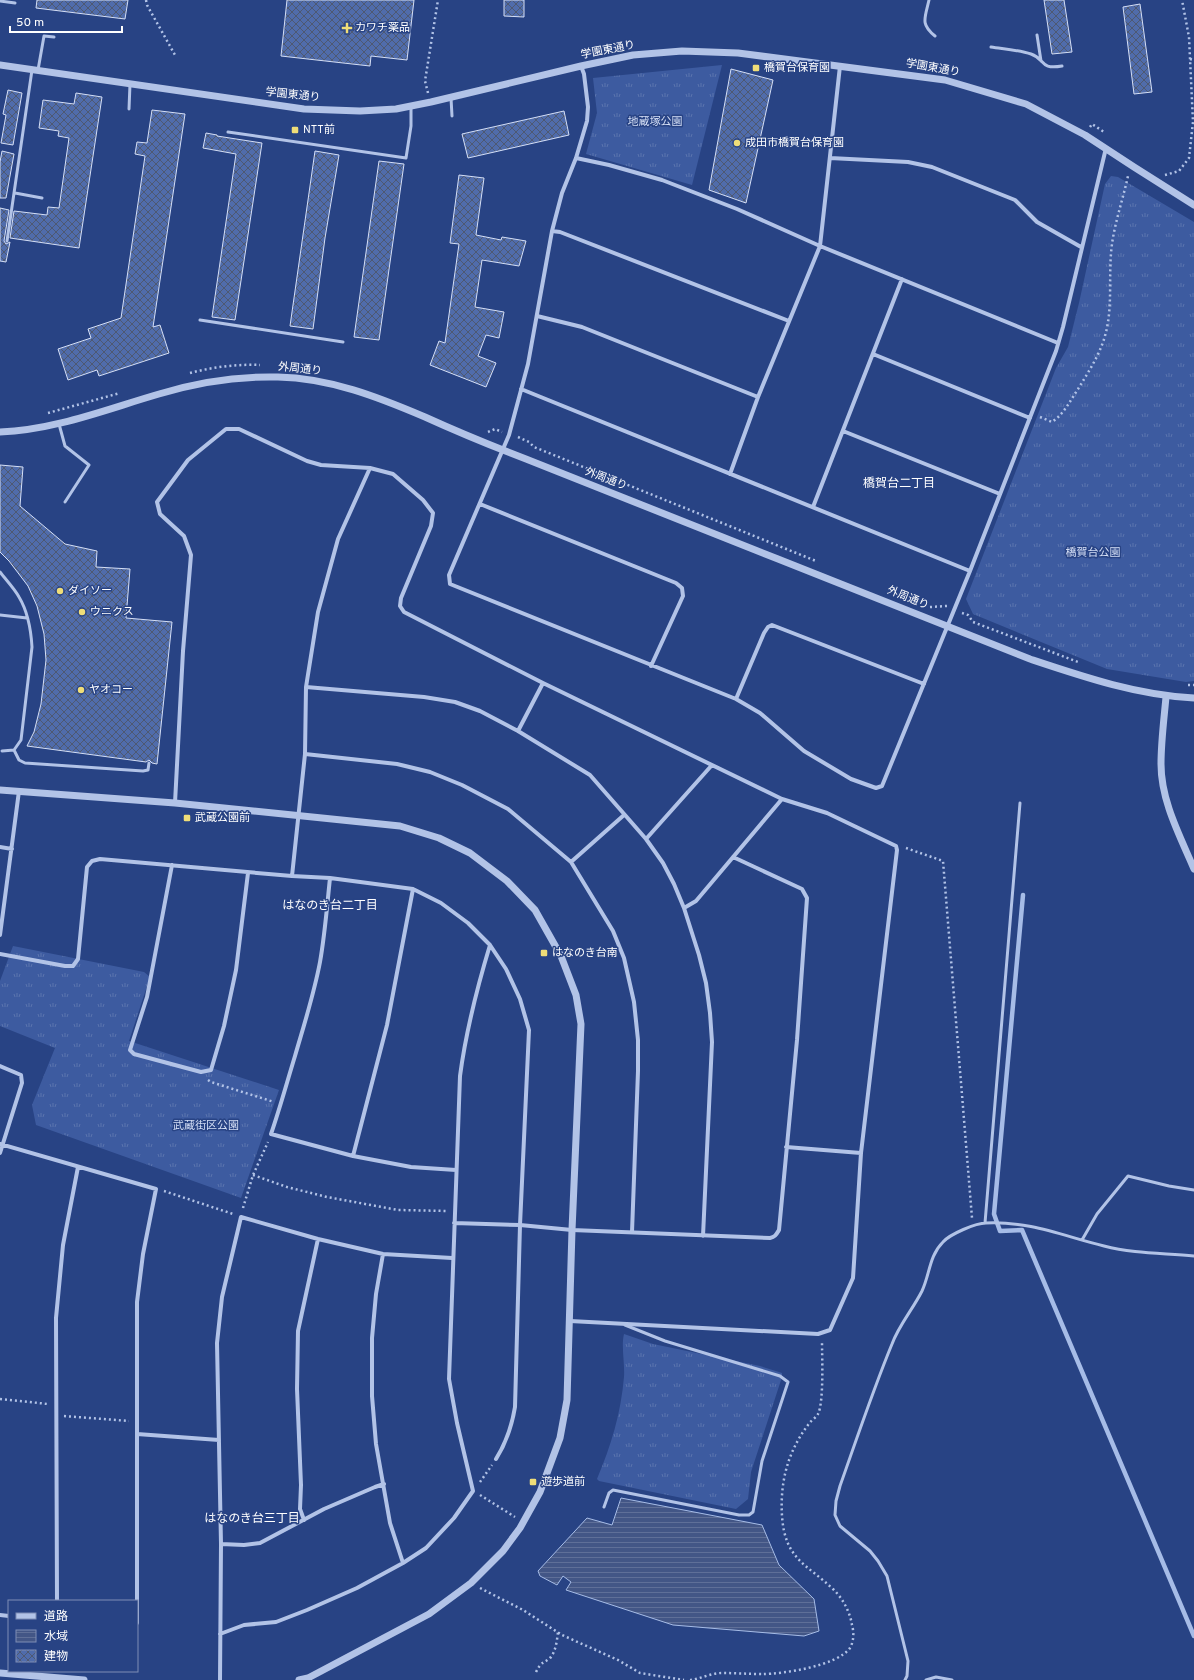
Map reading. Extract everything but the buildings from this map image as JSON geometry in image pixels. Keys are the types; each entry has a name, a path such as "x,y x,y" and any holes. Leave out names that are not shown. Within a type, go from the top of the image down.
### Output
{"street":[{"name":"学園東通り","path":"0,65 304,109 360,111 396,109 431,102 633,55 682,51 738,53 945,80 978,88 1026,104 1086,135 1194,205"},
{"path":"581,66 584,74 588,107 587,121 576,158 562,193 552,231 528,364 509,435 449,575 450,584 736,699 760,712 804,751 851,779 876,788 882,786 948,626 1031,416 1058,343 1106,147"},
{"path":"730,474 758,397 820,246 840,66"},
{"path":"576,158 662,180 738,209 820,246 1058,343"},
{"path":"830,158 908,162 932,167 1015,200 1037,222 1081,247"},
{"path":"552,231 560,232 789,321"},
{"path":"813,507 902,279"},
{"path":"537,316 582,327 758,397"},
{"path":"873,354 1031,416"},
{"name":"外周通り","path":"0,432 22,431 59,424 160,393 237,377 279,377 341,386 380,398 502,450 1030,659 1114,686 1166,697 1194,698"},
{"path":"521,389 970,571"},
{"path":"175,803 183,651 191,555 184,536 160,514 158,502 188,460 226,429 239,429 307,461 321,464 370,468 393,474 423,500 433,513 431,526 401,598 400,606 404,612 543,683 782,799 827,813 896,846 897,850 861,1153 853,1278 830,1330 822,1333 570,1321"},
{"path":"843,431 1000,494"},
{"path":"292,876 305,754 306,687 318,612 338,539 370,468"},
{"path":"480,504 676,583 682,588 682,596 651,666"},
{"path":"736,699 764,632 772,625 924,684"},
{"path":"518,731 543,683"},
{"path":"306,687 424,697 455,702 480,711 518,731 590,775 646,839 663,863 674,884 684,908 706,983 712,1042 703,1236"},
{"path":"1166,697 1161,764 1164,790 1172,817 1194,869"},
{"path":"305,754 397,764 430,772 462,785 508,809 571,862 613,931 624,958 634,1002 638,1040 638,1071 632,1232"},
{"path":"646,839 712,764"},
{"path":"0,790 175,803 400,826 439,838 470,853 507,882 535,910 561,956 576,994 581,1024 572,1230 567,1400 560,1438 540,1492 520,1528 503,1551 471,1583 429,1614 308,1678 299,1680"},
{"path":"0,935 19,791"},
{"path":"684,908 696,901 782,799"},
{"path":"571,862 624,815"},
{"path":"0,848 12,849"},
{"path":"454,1223 520,1225 572,1230 703,1236 774,1237 779,1230 797,1040 807,898 802,890 733,857"},
{"path":"0,954 65,966 73,966 78,958 87,867 92,861 100,859 330,878 413,889 441,903 468,923 490,946 506,969 520,999 529,1030 520,1225 515,1407 509,1433 503,1449 496,1459"},
{"path":"172,865 147,997 130,1050 134,1054 201,1072 211,1070 224,1026 236,970 248,872"},
{"path":"330,878 320,962 305,1026 295,1055 282,1104 271,1134 353,1156 411,1167 456,1170"},
{"path":"353,1156 387,1025 413,889"},
{"path":"220,1634 244,1625 276,1622 357,1588 403,1563 426,1548 454,1518 473,1491 456,1423 449,1379 452,1258 461,1068 465,1039 480,977 490,946"},
{"path":"0,1066 21,1075 22,1082 1,1144 0,1153"},
{"path":"1,1144 156,1189 143,1254 137,1302 137,1600"},
{"path":"786,1147 861,1153"},
{"path":"57,1600 56,1318 58,1283 63,1245 78,1167"},
{"path":"220,1680 221,1544 217,1342 222,1297 241,1217 318,1239 383,1254 452,1258"},
{"path":"304,1520 300,1509 297,1389 298,1331 318,1239"},
{"path":"383,1254 376,1294 372,1338 372,1396 376,1444 390,1523 403,1563"},
{"path":"137,1434 218,1440"},
{"path":"221,1544 244,1545 260,1543 330,1506 375,1486 384,1484"},
{"path":"0,1673 16,1672 84,1680"}],"lane":[{"path":"929,0 924,22 926,29 935,36"},
{"path":"0,1 15,3"},
{"path":"1037,35 1041,62"},
{"path":"7,241 36,69 44,36 54,37"},
{"path":"991,47 1033,54 1041,62 1051,68 1062,66"},
{"path":"129,109 130,84"},
{"path":"451,97 452,116"},
{"path":"228,132 406,158 411,106"},
{"path":"14,193 42,198"},
{"path":"200,320 343,342"},
{"path":"59,424 65,446 89,465 65,502"},
{"path":"0,572 19,597 31,633 32,646 21,740 14,750"},
{"path":"0,615 27,618"},
{"path":"2,751 14,750"},
{"path":"14,750 19,760 25,763 148,770 149,762"},
{"path":"984,1223 1020,802"},
{"path":"1082,1240 1097,1214 1128,1176 1169,1186 1194,1190"},
{"path":"905,1680 907,1676 908,1661 886,1576 878,1561 870,1551 840,1526 836,1515 836,1501 840,1486 892,1342 922,1290 931,1259 942,1242 950,1235 984,1223 1017,1223 1053,1230 1082,1240 1127,1251 1194,1256"},
{"path":"604,1507 609,1493 614,1490 740,1515 749,1515 753,1512 762,1461 788,1382 780,1376 666,1341 624,1324"},
{"path":"926,1680 936,1677 952,1680"}],"path":[{"path":"146,0 147,5 175,54"},
{"path":"431,102 425,81 438,0"},
{"path":"1159,170 1166,175 1179,171 1189,158 1193,122 1189,37 1182,0"},
{"path":"1190,59 1194,60"},
{"path":"1086,135 1092,124 1109,136"},
{"path":"1031,416 1052,422 1061,416 1095,362 1103,343 1110,300 1109,265 1112,243 1128,176"},
{"path":"896,846 943,861 973,1227"},
{"path":"201,1072 211,1082 282,1104"},
{"path":"156,1189 241,1217 253,1175 271,1134"},
{"path":"253,1175 287,1187 327,1197 398,1210 454,1211"},
{"path":"690,1680 720,1673 762,1674 791,1672 836,1659 845,1653 852,1644 854,1630 846,1608 837,1594 799,1562 793,1553 782,1519 785,1469 792,1450 808,1424 818,1414 821,1403 822,1333"},
{"path":"0,1399 57,1404"},
{"path":"56,1416 138,1421"},
{"path":"496,1459 473,1491 515,1518"},
{"path":"479,1587 523,1610 558,1632 618,1660 640,1673 684,1680"},
{"path":"536,1672 540,1664 550,1658 554,1652 558,1632"}],"green space":[{"name":"地蔵塚公園","path":"722,65 692,185 586,154 597,113 593,78"},
{"name":"橋賀台公園","path":"1111,176 1118,177 1194,222 1194,681 1186,682 1107,669 973,614 966,599 1056,368 1068,347 1105,184"},
{"name":"武蔵街区公園","path":"13,946 144,972 150,977 129,1041 279,1090 241,1198 36,1125 32,1105 55,1048 0,1026 0,981"},
{"path":"624,1334 653,1344 760,1366 782,1373 751,1472 748,1499 736,1509 599,1481 597,1479 611,1442 623,1390"}],"water":[{"path":"621,1498 762,1525 779,1565 814,1599 819,1631 804,1636 673,1625 566,1590 571,1582 563,1576 557,1585 540,1576 538,1571 587,1518 612,1525"}],"waterway":[{"path":"1023,895 994,1214 1000,1231 1022,1230 1194,1636"}],"place":[{"name":"カワチ薬品","path":"347,28"},
{"name":"橋賀台保育園","path":"756,68"},
{"name":"NTT前","path":"295,130"},
{"name":"成田市橋賀台保育園","path":"737,143"},
{"name":"ダイソー","path":"60,591"},
{"name":"ウニクス","path":"82,612"},
{"name":"ヤオコー","path":"81,690"},
{"name":"武蔵公園前","path":"187,818"},
{"name":"はなのき台南","path":"544,953"},
{"name":"遊歩道前","path":"533,1482"}],"district":[{"name":"橋賀台二丁目","path":"899,484"},
{"name":"はなのき台二丁目","path":"330,906"},
{"name":"はなのき台三丁目","path":"252,1519"}]}
